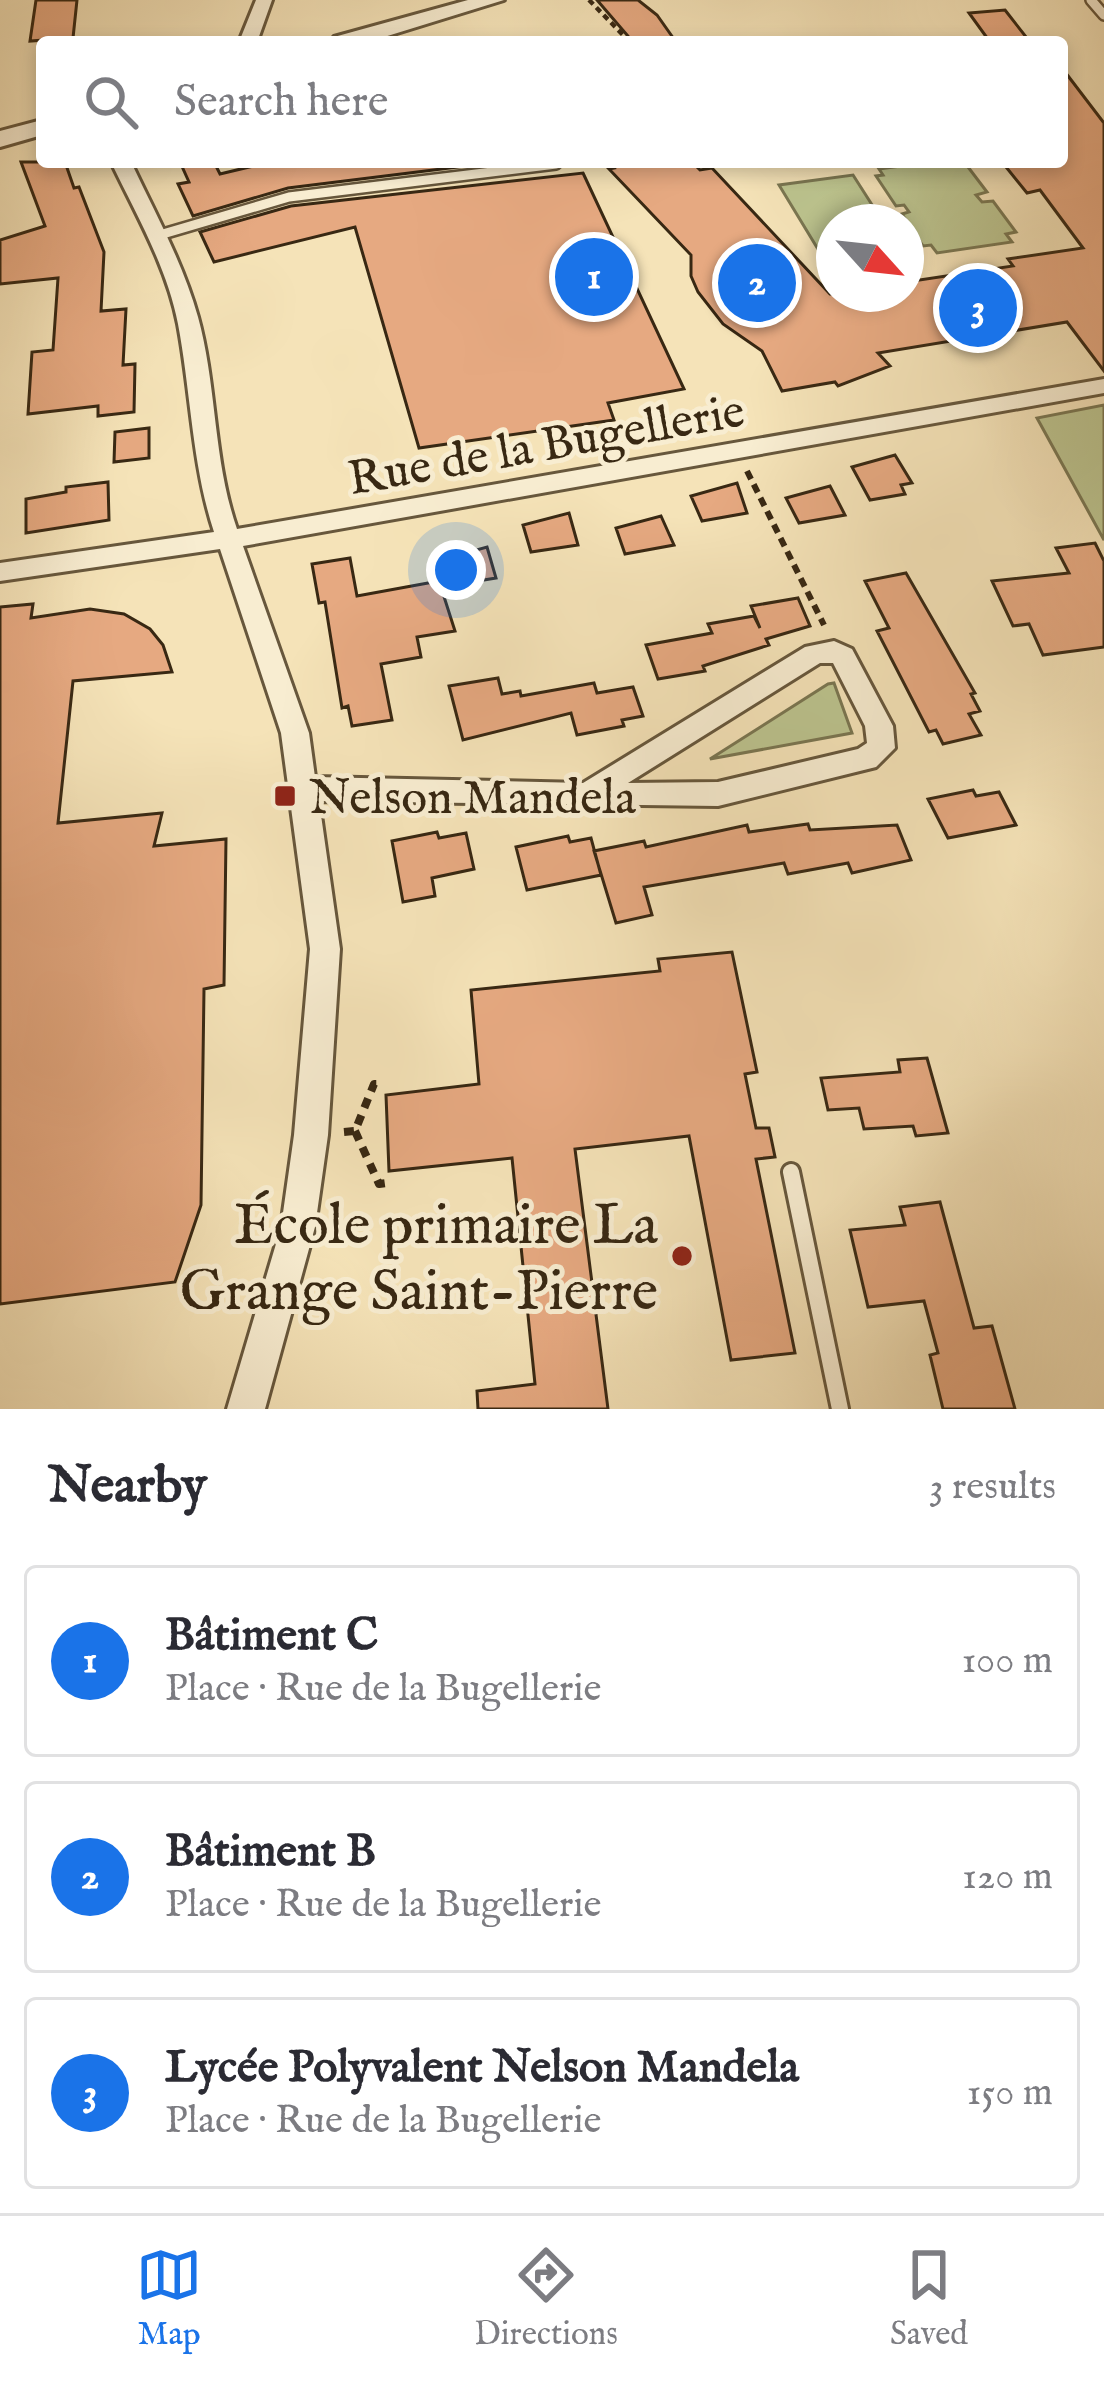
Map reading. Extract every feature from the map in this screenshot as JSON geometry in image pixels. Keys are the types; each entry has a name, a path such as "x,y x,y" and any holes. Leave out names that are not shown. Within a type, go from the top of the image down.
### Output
{"street":[{"path":"250,36 264,0"},
{"path":"366,36 493,0"},
{"path":"0,139 36,129"},
{"path":"125,168 157,236 188,320 213,493 295,733 325,949 311,1135 298,1226 245,1409"},
{"name":"Rue de la Bugellerie","path":"0,572 228,541 1104,386"},
{"path":"305,789 588,796 718,794 875,755 882,744 879,726 843,656 828,651 814,654 588,796"}],"lane":[{"path":"1091,0 1104,15"},
{"path":"157,236 289,197 524,168"},
{"path":"791,1172 840,1409"}],"path":[{"path":"589,0 623,36"},
{"path":"737,451 826,629 828,651"},
{"path":"355,1132 379,1184 386,1183"}],"green space":[{"path":"969,168 987,192 976,195 982,202 993,201 1016,232 1006,234 1012,242 937,253 931,245 924,246 924,204 895,204 876,176 883,175 879,169"},
{"path":"853,175 872,204 816,204 816,246 779,185"},
{"path":"1104,405 1104,540 1037,418"},
{"path":"834,683 852,733 710,759 828,684"}],"building":[{"path":"36,0 77,0 73,36 36,36 30,41"},
{"path":"597,0 638,0 672,36 628,36"},
{"path":"1005,10 1025,36 986,36 969,13"},
{"path":"1068,76 1104,123 1104,371 1067,322 878,353 890,366 838,386 835,382 782,391 762,351 723,324 698,292 691,276 691,255 609,169 712,168 816,279 816,312 924,312 924,279 1013,266 1008,259 1083,248 1040,190 1027,193 1007,168 1068,168"},
{"path":"21,162 36,162 36,168 67,168 74,188 79,187 104,252 101,311 126,309 123,365 135,364 134,412 98,416 98,406 28,414 32,352 53,350 58,278 0,284 0,240 45,226"},
{"path":"183,168 217,168 220,174 245,168 450,168 288,188 193,216 178,184 189,182"},
{"path":"583,173 684,389 608,403 614,420 419,448 355,227 214,262 200,232 291,206"},
{"path":"149,428 149,458 114,462 115,432"},
{"path":"895,455 912,483 901,485 905,494 870,500 852,467"},
{"path":"108,482 109,520 26,533 26,499 66,492 66,487"},
{"path":"737,483 747,513 702,521 691,496"},
{"path":"830,486 845,515 799,523 786,498"},
{"path":"569,513 578,545 531,552 523,525"},
{"path":"661,516 674,545 625,554 616,528"},
{"path":"1095,543 1104,561 1104,647 1043,655 1029,624 1013,626 992,581 1069,573 1056,548"},
{"path":"487,547 496,578 447,586 440,560"},
{"path":"350,558 357,596 439,581 455,631 417,637 421,657 381,664 392,720 352,726 348,706 342,708 325,602 319,603 312,564"},
{"path":"906,573 975,693 971,694 980,711 969,714 981,735 943,744 936,730 929,732 877,631 889,628 865,581"},
{"path":"798,598 810,626 703,666 705,671 658,679 646,645 712,633 708,624 754,616 760,628 751,606"},
{"path":"33,604 31,618 90,609 124,614 150,629 163,645 172,672 73,681 58,823 162,813 154,846 226,839 224,985 204,989 201,1205 175,1282 0,1304 0,607"},
{"path":"498,678 502,694 520,691 521,696 594,683 597,693 633,687 643,716 622,720 624,726 577,735 571,713 463,740 449,686"},
{"path":"973,790 976,796 999,792 1016,825 948,838 928,799"},
{"path":"808,824 810,830 897,825 911,860 852,873 848,863 788,874 784,863 644,887 652,915 616,923 594,851 644,841 646,847 747,825 749,832"},
{"path":"437,832 439,838 466,833 474,869 432,878 435,896 403,902 392,841"},
{"path":"568,836 570,842 591,838 601,875 527,890 516,847"},
{"path":"732,952 757,1072 745,1074 756,1128 769,1128 775,1157 756,1159 795,1353 731,1360 689,1136 575,1149 608,1409 478,1409 477,1391 535,1384 512,1158 389,1171 386,1095 479,1084 471,990 660,971 658,959"},
{"path":"927,1058 948,1133 916,1136 913,1126 864,1129 859,1108 828,1110 821,1078 900,1072 898,1060"},
{"path":"940,1202 974,1328 992,1326 1015,1409 943,1409 930,1355 938,1353 924,1301 868,1307 850,1230 905,1225 900,1207"}],"place":[{"name":"Bâtiment C","path":"594,277"},
{"name":"Bâtiment B","path":"757,283"},
{"name":"Lycée Polyvalent Nelson Mandela","path":"978,308"},
{"name":"Nelson Mandela","path":"285,796"},
{"name":"École primaire La Grange Saint-Pierre","path":"682,1256"}]}
